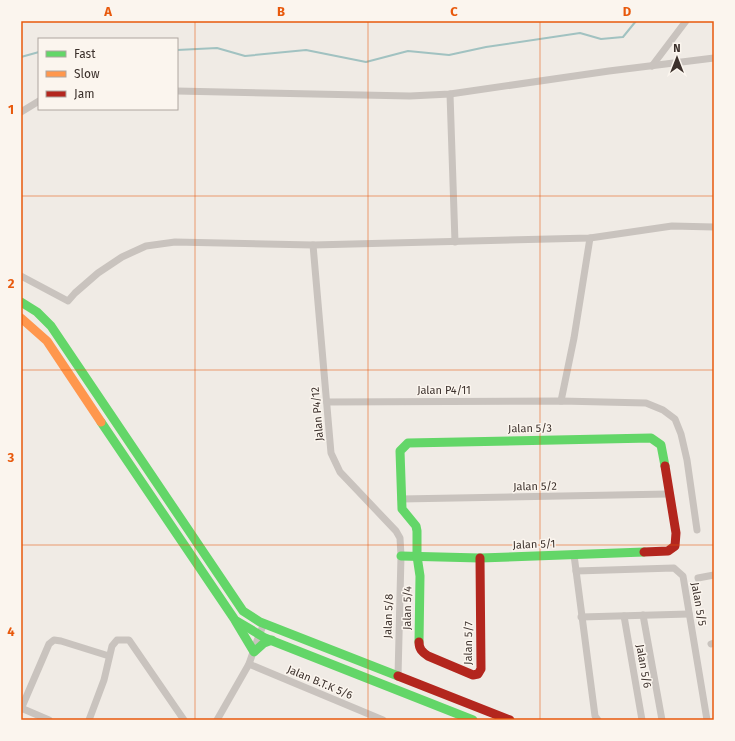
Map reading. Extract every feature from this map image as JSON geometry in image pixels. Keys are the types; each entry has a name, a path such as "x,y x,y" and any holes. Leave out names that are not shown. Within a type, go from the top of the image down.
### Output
{"street":[{"path":"652,66 686,21"},
{"path":"178,90 410,96 450,94 609,71 714,58"},
{"path":"450,94 455,242"},
{"path":"21,112 38,102"},
{"path":"21,276 68,301 75,293 98,274 122,257 146,246 175,242 313,245 590,238 672,226 714,226"},
{"path":"561,401 574,338 590,238"},
{"name":"Jalan P4/12","path":"313,245 331,452 340,472 396,531 400,538 401,556"},
{"path":"21,302 37,312 51,326 243,611 264,624 510,720"},
{"path":"21,318 47,341 247,639 254,652"},
{"name":"Jalan P4/11","path":"327,402 561,401 646,403 663,410 675,419 682,434 697,530"},
{"name":"Jalan 5/3","path":"417,556 416,526 402,509 401,499 400,451 408,443 651,438 661,445 676,533 675,546 668,551"},
{"name":"Jalan 5/2","path":"401,499 669,494"},
{"name":"Jalan 5/1","path":"401,556 480,558 668,551"},
{"path":"574,555 595,716 598,720"},
{"name":"Jalan 5/8","path":"398,676 401,556"},
{"name":"Jalan 5/4","path":"417,556 420,576 419,646 422,652 428,656"},
{"name":"Jalan 5/7","path":"428,656 473,675 478,674 481,669 480,558"},
{"name":"Jalan 5/5","path":"576,571 674,568 683,576 708,720"},
{"path":"698,578 714,575"},
{"path":"582,617 689,614"},
{"path":"643,615 662,720"},
{"name":"Jalan 5/6","path":"624,616 642,720"},
{"path":"234,620 259,635 473,720"},
{"path":"217,720 249,664 264,624"},
{"path":"49,720 21,709 49,644 54,640 61,641 109,656"},
{"path":"89,720 104,680 112,646 117,640 129,640 184,720"},
{"path":"254,652 264,643 272,640"},
{"name":"Jalan B.T.K 5/6","path":"249,664 383,720"}],"waterway":[{"path":"178,50 217,48 245,56 306,50 366,62 408,51 449,55 486,47 580,33 601,39 623,37 636,21"},
{"path":"21,57 38,52"}],"traffic: fast":[{"path":"21,302 37,312 51,326 243,611 260,622 398,676"},
{"path":"101,422 235,620 265,638 473,720"},
{"path":"419,642 420,576 417,556 417,531 416,526 402,509 400,451 408,443 651,438 661,445 665,466"},
{"path":"401,556 480,558 644,552"},
{"path":"236,622 254,652 264,643 272,640"}],"traffic: slow":[{"path":"21,318 47,341 101,422"}],"traffic: jam":[{"path":"644,552 668,551 675,546 676,533 665,466"},
{"path":"419,642 421,650 428,656 473,675 478,674 481,669 480,558"},
{"path":"398,676 510,720"}]}
